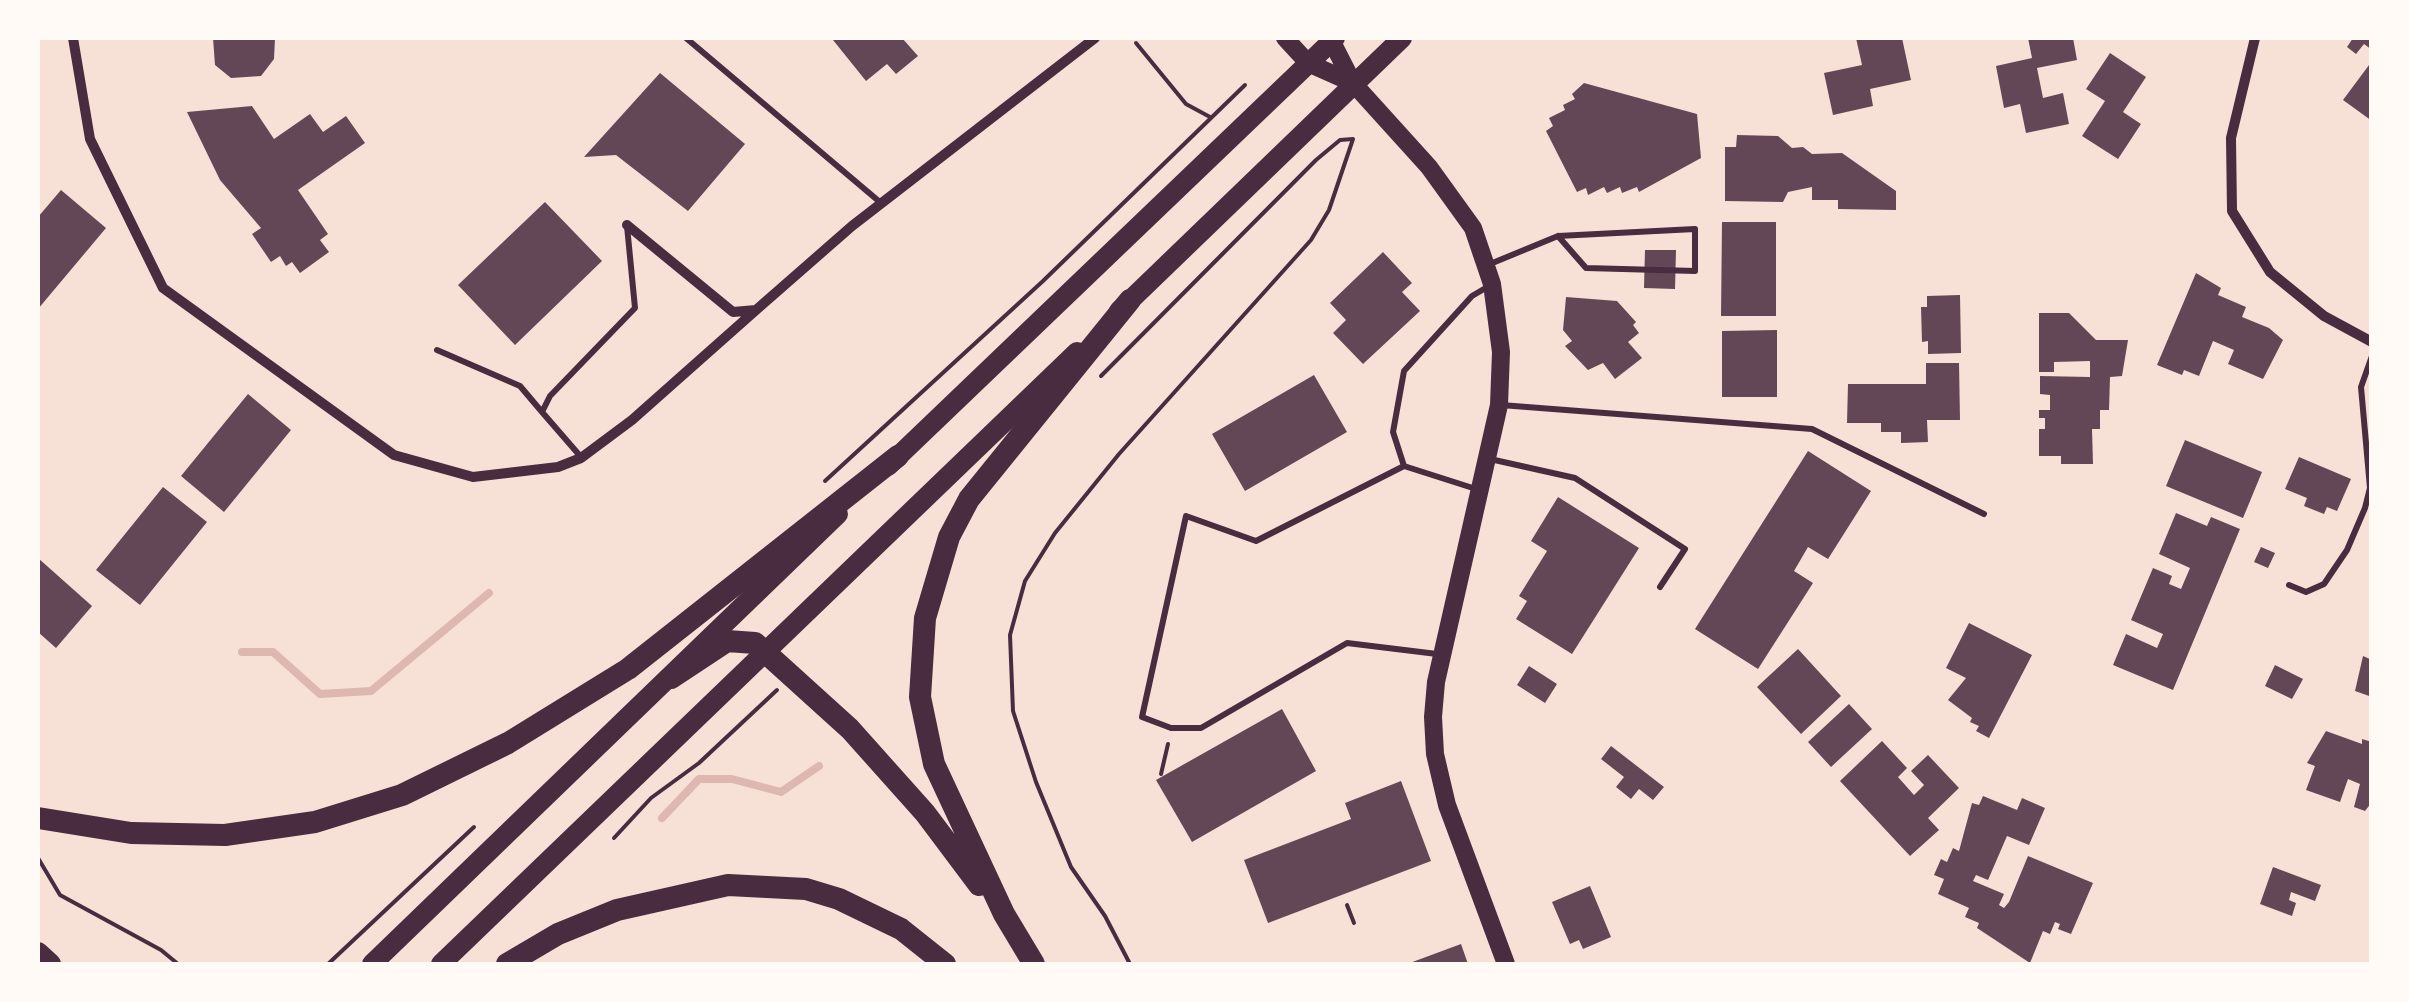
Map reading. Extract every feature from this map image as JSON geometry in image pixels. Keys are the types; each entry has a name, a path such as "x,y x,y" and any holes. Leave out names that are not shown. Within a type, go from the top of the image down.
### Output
{"highway":[{"path":"1034,964 1004,914 934,764 920,697 925,618 949,537 969,499 1130,300"},
{"path":"38,818 131,833 225,836 315,822 402,795 508,743 628,669 898,456"},
{"path":"670,678 727,642 755,642 850,729 907,792 1004,914"},
{"path":"507,964 558,934 617,910 728,885 806,890 839,899 902,930 945,964"},
{"path":"38,953 50,964"}],"main road":[{"path":"372,964 1332,38"},
{"path":"441,964 1402,38"}],"street":[{"path":"73,38 90,140 163,288 394,455 473,476 558,468 581,458 882,204 1095,38"},
{"path":"1286,38 1308,63 1354,83"},
{"path":"1332,38 1354,83 1429,167 1473,228 1492,284 1501,352 1500,405 1432,717 1440,778 1506,964"},
{"path":"2256,38 2231,138 2232,211 2270,272 2324,316 2372,342"},
{"path":"626,225 733,312 756,310"}],"lane":[{"path":"686,38 882,204"},
{"path":"542,412 550,396 635,308 626,225"},
{"path":"1488,265 1558,236 1695,229 1694,271 1586,268 1558,236"},
{"path":"1404,466 1393,432 1404,372 1472,296 1492,284"},
{"path":"438,350 520,386 581,458"},
{"path":"2289,585 2306,592 2324,584 2348,550 2364,508 2370,488 2361,387 2372,356"},
{"path":"1500,405 1812,429 1984,514"},
{"path":"1489,459 1575,478 1684,549 1660,587"},
{"path":"1444,655 1348,643 1200,728 1171,728 1142,717 1186,516 1256,541 1404,466 1482,490"}],"path":[{"path":"1136,43 1186,104 1210,118"},
{"path":"823,484 1043,281 1245,86"},
{"path":"1094,382 1135,346 1316,160 1340,140 1353,140 1330,210 1311,240 1119,454 1055,534 1025,581 1010,635 1013,711 1036,782 1071,867 1105,916 1130,964"},
{"path":"614,838 652,798 699,763 784,684"},
{"path":"1161,774 1170,738"},
{"path":"328,964 474,828"},
{"path":"38,858 60,895 161,950 178,964"},
{"path":"1347,905 1354,923"}],"building":[{"path":"213,38 275,38 274,59 261,76 231,78 215,65"},
{"path":"902,38 918,56 896,74 887,64 866,81 833,40"},
{"path":"1856,38 1902,38 1911,80 1870,89 1873,106 1833,115 1824,73 1862,65"},
{"path":"2028,38 2073,38 2077,60 2037,68 2043,98 2063,93 2069,124 2026,133 2020,104 2004,108 1996,66 2032,58"},
{"path":"2353,38 2372,38 2372,50 2364,44 2356,54 2347,47"},
{"path":"2110,53 2146,77 2123,112 2141,124 2118,159 2082,136 2105,101 2086,89"},
{"path":"2372,61 2372,121 2343,100"},
{"path":"660,73 745,144 688,211 616,155 584,157"},
{"path":"1584,83 1697,114 1701,158 1639,192 1637,187 1622,193 1620,187 1607,193 1604,187 1588,195 1586,188 1577,192 1546,131 1553,126 1549,118 1565,110 1563,105 1575,99 1572,94"},
{"path":"252,106 274,139 310,114 323,132 346,116 365,143 298,190 328,234 320,240 329,252 300,273 292,262 286,266 280,256 271,262 252,234 261,228 220,180 187,112"},
{"path":"1737,135 1778,136 1792,148 1803,147 1812,154 1842,153 1896,191 1896,210 1838,209 1838,200 1812,200 1812,187 1788,192 1783,202 1725,201 1725,147 1736,147"},
{"path":"61,190 106,228 38,309 38,217"},
{"path":"545,202 602,261 515,345 458,285"},
{"path":"1722,222 1776,222 1776,316 1721,316"},
{"path":"1645,250 1676,250 1675,289 1644,288"},
{"path":"1383,252 1412,283 1402,292 1420,311 1363,364 1333,333 1346,320 1330,303"},
{"path":"2196,273 2221,288 2218,295 2246,307 2242,317 2269,328 2283,340 2263,379 2228,364 2234,350 2213,341 2199,376 2184,370 2182,375 2157,365"},
{"path":"1960,295 1961,353 1928,354 1928,341 1922,342 1921,307 1927,307 1927,296"},
{"path":"1566,297 1617,301 1636,322 1633,325 1639,333 1628,342 1642,358 1615,379 1603,363 1588,370 1565,346 1572,341 1563,330"},
{"path":"2039,313 2069,313 2096,340 2128,340 2122,376 2110,377 2109,410 2100,410 2100,429 2092,429 2093,464 2061,464 2061,456 2039,456 2039,429 2045,429 2045,418 2039,418 2039,410 2050,410 2050,395 2040,394 2040,376 2090,377 2090,361 2054,362 2054,372 2039,372"},
{"path":"1777,330 1777,397 1722,397 1722,331"},
{"path":"1926,363 1959,363 1960,420 1927,420 1928,442 1901,443 1901,432 1881,432 1881,423 1847,423 1848,384 1926,384"},
{"path":"1314,375 1347,432 1245,491 1212,434"},
{"path":"248,394 291,430 224,512 181,476"},
{"path":"2185,440 2262,472 2243,518 2166,486"},
{"path":"1808,451 1871,491 1828,559 1808,547 1794,571 1813,583 1758,669 1695,629"},
{"path":"2299,457 2351,479 2337,511 2327,507 2324,514 2304,506 2307,498 2285,489"},
{"path":"163,487 207,522 140,605 96,570"},
{"path":"1558,497 1639,548 1572,654 1516,619 1527,601 1519,596 1547,551 1531,541"},
{"path":"2176,513 2207,526 2211,517 2240,529 2173,690 2113,665 2126,634 2157,648 2163,634 2131,620 2153,568 2172,576 2169,584 2181,589 2190,568 2159,554"},
{"path":"2261,547 2275,553 2268,568 2254,562"},
{"path":"38,558 92,606 56,648 38,632"},
{"path":"1969,623 2032,655 1989,738 1976,731 1979,726 1970,722 1972,718 1948,700 1966,678 1946,668"},
{"path":"1798,649 1841,696 1801,734 1757,687"},
{"path":"2363,656 2372,660 2372,697 2355,691"},
{"path":"2275,665 2303,679 2292,699 2265,686"},
{"path":"1529,666 1557,684 1545,703 1517,685"},
{"path":"1849,704 1872,729 1831,767 1808,742"},
{"path":"1282,709 1316,771 1192,842 1156,780"},
{"path":"2326,731 2362,744 2362,739 2372,742 2372,802 2365,811 2354,807 2360,784 2348,779 2340,802 2306,790 2315,766 2307,763"},
{"path":"1882,741 1907,768 1898,777 1914,795 1924,785 1911,771 1928,755 1959,788 1928,818 1939,830 1910,856 1840,781"},
{"path":"1611,746 1664,787 1653,800 1639,789 1631,799 1616,787 1624,777 1601,759"},
{"path":"1401,781 1431,861 1268,923 1244,860 1351,819 1345,803"},
{"path":"1983,796 2017,810 2022,798 2045,808 2029,845 2007,836 1988,880 1976,875 1973,881 2004,894 1999,905 2004,908 2009,902 2028,856 2093,883 2071,934 2058,929 2060,924 2055,922 2050,934 2043,931 2030,963 1977,928 1979,923 1965,917 1969,908 1938,894 1944,879 1934,875 1941,859 1947,862 1953,848 1959,851 1972,803 1979,805"},
{"path":"2273,867 2321,885 2315,901 2291,892 2289,900 2296,903 2292,916 2260,904"},
{"path":"1590,886 1611,937 1583,949 1579,940 1570,944 1552,902"},
{"path":"1461,944 1468,964 1407,964"}],"waterway":[{"path":"242,652 273,652 320,694 371,691 489,593"},
{"path":"662,818 699,779 732,779 781,792 819,766"}]}
